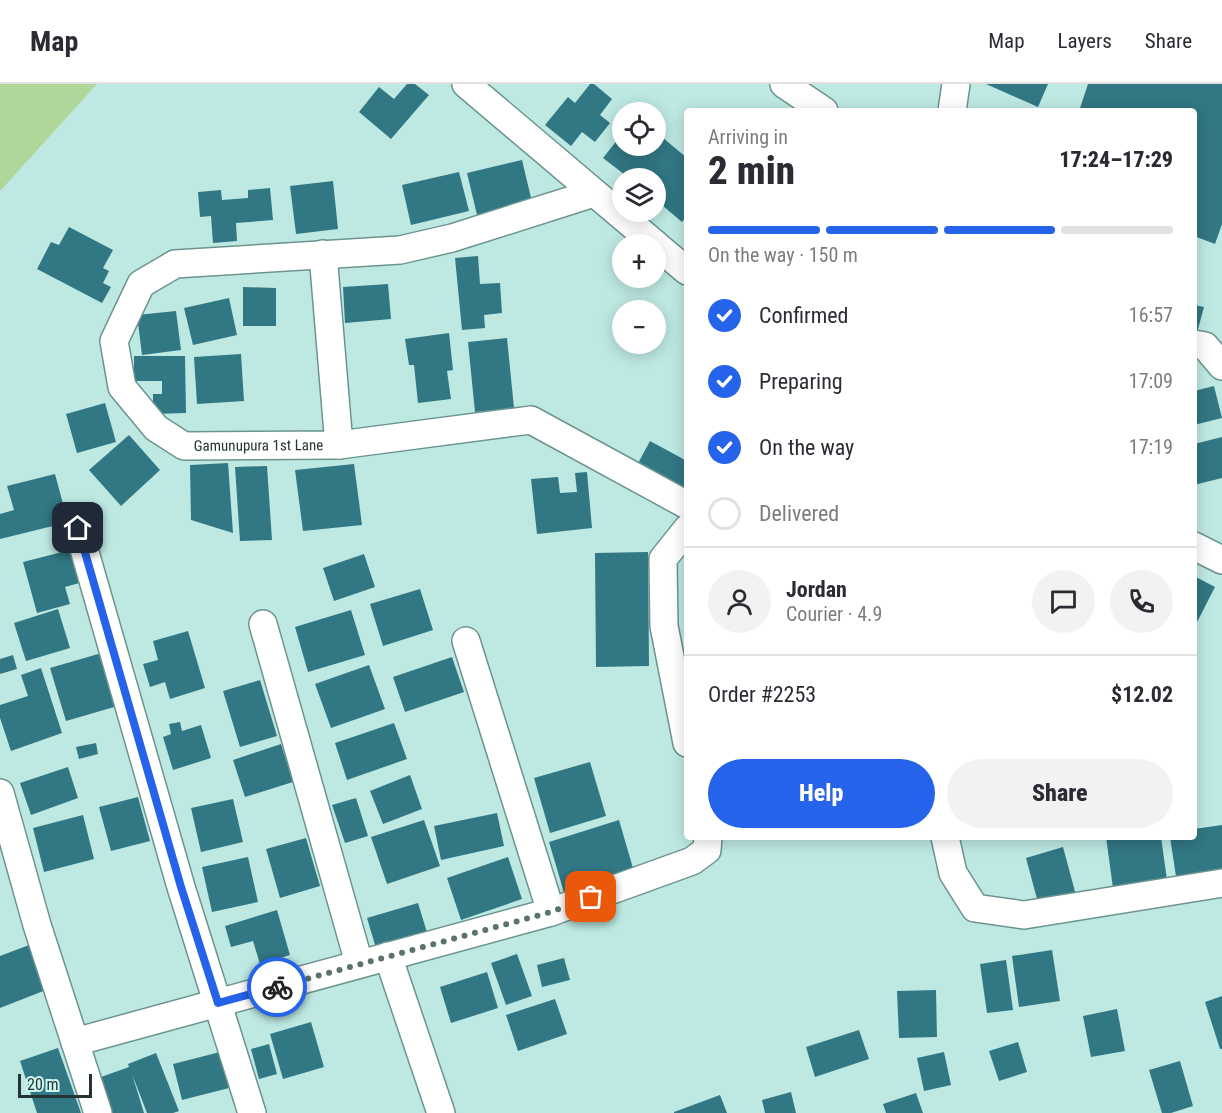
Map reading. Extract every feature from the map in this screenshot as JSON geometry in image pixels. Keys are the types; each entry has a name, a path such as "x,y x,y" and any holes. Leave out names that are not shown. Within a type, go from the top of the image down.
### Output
{"street":[{"path":"466,84 642,234"},
{"path":"784,84 820,108"},
{"path":"952,108 956,84"},
{"name":"Gamunupura 1st Lane","path":"594,193 452,238 400,250 175,264 141,284 114,341 122,387 156,428 184,446 339,445 531,420 684,503"},
{"path":"323,254 339,445"},
{"path":"666,254 684,269"},
{"path":"1197,345 1205,346 1222,366"},
{"path":"78,528 181,887 252,1113"},
{"path":"684,533 663,559 664,626 684,728"},
{"path":"1197,548 1222,560"},
{"path":"263,624 359,963"},
{"path":"466,641 551,912"},
{"path":"0,793 37,925 98,1113"},
{"path":"75,1042 551,912 693,861 707,850 708,840"},
{"path":"946,840 953,873 975,908 1024,915 1222,883"},
{"path":"388,956 441,1113"}],"green space":[{"path":"0,84 97,84 0,191"}],"building":[{"path":"407,84 415,84 429,95 391,139 359,112 379,87 394,99"},
{"path":"590,84 594,84 612,99 600,115 610,123 595,142 582,132 571,146 545,125 568,97 575,103"},
{"path":"986,84 1048,84 1038,107"},
{"path":"1088,84 1222,84 1222,224 1215,244 1197,237 1197,108 1080,108"},
{"path":"666,140 684,155 684,219 682,222 666,208 666,168 616,168 603,158 612,147 612,156 666,156"},
{"path":"522,160 532,202 477,215 467,173"},
{"path":"459,172 469,211 411,225 402,185"},
{"path":"333,181 338,229 296,234 290,186"},
{"path":"270,188 273,220 236,223 237,241 213,243 211,216 200,217 198,192 221,190 222,200 248,198 248,190"},
{"path":"69,227 113,250 103,268 109,271 103,283 111,287 102,303 37,269 51,242 59,245"},
{"path":"478,256 480,284 500,283 502,313 484,315 485,328 462,330 455,258"},
{"path":"388,284 391,319 345,323 343,287"},
{"path":"243,287 276,288 276,326 243,326"},
{"path":"229,298 237,335 193,345 184,308"},
{"path":"1197,306 1204,307 1197,333"},
{"path":"176,311 181,350 142,355 137,315"},
{"path":"449,333 453,370 447,371 451,399 418,403 414,365 409,365 405,339"},
{"path":"507,338 514,408 475,412 468,342"},
{"path":"241,354 244,401 197,404 194,357"},
{"path":"134,356 185,356 186,413 153,414 153,394 162,394 162,381 134,381"},
{"path":"1214,386 1222,418 1197,424 1197,390"},
{"path":"105,403 116,442 77,453 66,414"},
{"path":"129,435 160,470 121,506 89,470"},
{"path":"1222,437 1222,478 1197,484 1197,443"},
{"path":"650,441 684,459 684,493 636,467"},
{"path":"228,463 233,533 191,520 190,465"},
{"path":"354,464 362,525 303,531 295,470"},
{"path":"267,466 272,540 240,541 235,467"},
{"path":"587,472 592,528 537,534 531,479 558,477 560,493 577,492 575,473"},
{"path":"55,474 65,511 58,512 61,524 0,539 0,514 14,510 7,486"},
{"path":"74,549 83,582 65,587 70,604 37,613 23,562"},
{"path":"648,552 649,666 596,667 595,553"},
{"path":"364,554 375,587 334,601 323,568"},
{"path":"1197,578 1215,587 1197,622"},
{"path":"420,589 433,630 383,646 370,604"},
{"path":"58,609 70,648 26,661 14,623"},
{"path":"351,610 365,655 308,672 295,627"},
{"path":"188,631 205,688 170,699 165,682 150,687 143,664 158,660 153,641"},
{"path":"105,652 121,705 66,721 50,668"},
{"path":"13,655 17,669 0,674 0,659"},
{"path":"452,657 464,692 405,712 393,677"},
{"path":"369,665 385,709 331,728 315,684"},
{"path":"41,668 62,733 11,751 0,718 0,705 28,696 21,675"},
{"path":"260,680 277,736 240,747 223,691"},
{"path":"180,722 182,731 201,725 211,758 173,770 163,737 171,734 169,724"},
{"path":"394,723 407,759 347,780 335,743"},
{"path":"96,743 98,754 79,759 76,747"},
{"path":"281,744 293,782 245,797 233,760"},
{"path":"590,762 606,816 550,833 534,778"},
{"path":"68,767 78,798 31,815 20,783"},
{"path":"410,775 422,809 383,824 370,791"},
{"path":"138,797 150,841 111,851 99,807"},
{"path":"356,798 368,836 345,843 332,805"},
{"path":"233,799 243,842 201,852 191,808"},
{"path":"497,813 504,846 441,860 434,826"},
{"path":"83,815 94,859 44,872 33,828"},
{"path":"424,820 440,866 387,884 371,837"},
{"path":"619,820 635,875 565,896 549,842"},
{"path":"1222,825 1222,876 1177,883 1170,840 1197,840 1197,829"},
{"path":"306,838 320,886 280,898 266,849"},
{"path":"1106,840 1161,840 1167,880 1113,888"},
{"path":"1063,847 1077,899 1040,910 1026,858"},
{"path":"248,857 258,902 212,912 202,867"},
{"path":"508,857 522,899 461,920 447,878"},
{"path":"418,903 429,939 378,955 367,918"},
{"path":"277,910 290,955 260,964 253,941 231,947 225,926"},
{"path":"29,945 46,990 0,1008 0,956"},
{"path":"1052,950 1060,1001 1019,1007 1012,956"},
{"path":"517,954 532,996 506,1005 491,963"},
{"path":"564,958 570,980 542,987 537,965"},
{"path":"1006,960 1013,1010 987,1013 980,964"},
{"path":"487,972 498,1008 451,1023 440,987"},
{"path":"936,990 937,1037 899,1038 897,991"},
{"path":"1222,996 1222,1049 1220,1049 1205,1002"},
{"path":"555,999 567,1034 518,1051 506,1015"},
{"path":"1117,1009 1125,1051 1091,1057 1083,1016"},
{"path":"311,1022 324,1067 283,1079 270,1034"},
{"path":"859,1030 869,1059 815,1077 806,1047"},
{"path":"1018,1042 1027,1072 999,1081 989,1051"},
{"path":"269,1044 277,1074 259,1079 251,1049"},
{"path":"58,1048 81,1113 37,1113 20,1061"},
{"path":"220,1052 229,1088 182,1100 173,1064"},
{"path":"944,1052 951,1085 924,1091 917,1058"},
{"path":"156,1053 179,1111 147,1113 132,1074 144,1113 112,1113 101,1077 129,1067 128,1064"},
{"path":"1180,1061 1193,1106 1171,1113 1162,1113 1149,1070"},
{"path":"791,1092 796,1113 765,1113 762,1100"},
{"path":"916,1093 923,1113 886,1113 883,1104"},
{"path":"720,1095 727,1113 674,1113 674,1112"}],"way so far":[{"path":"277,987 551,912 591,897"}],"route":[{"path":"78,528 181,887 218,1003 277,987"}]}
